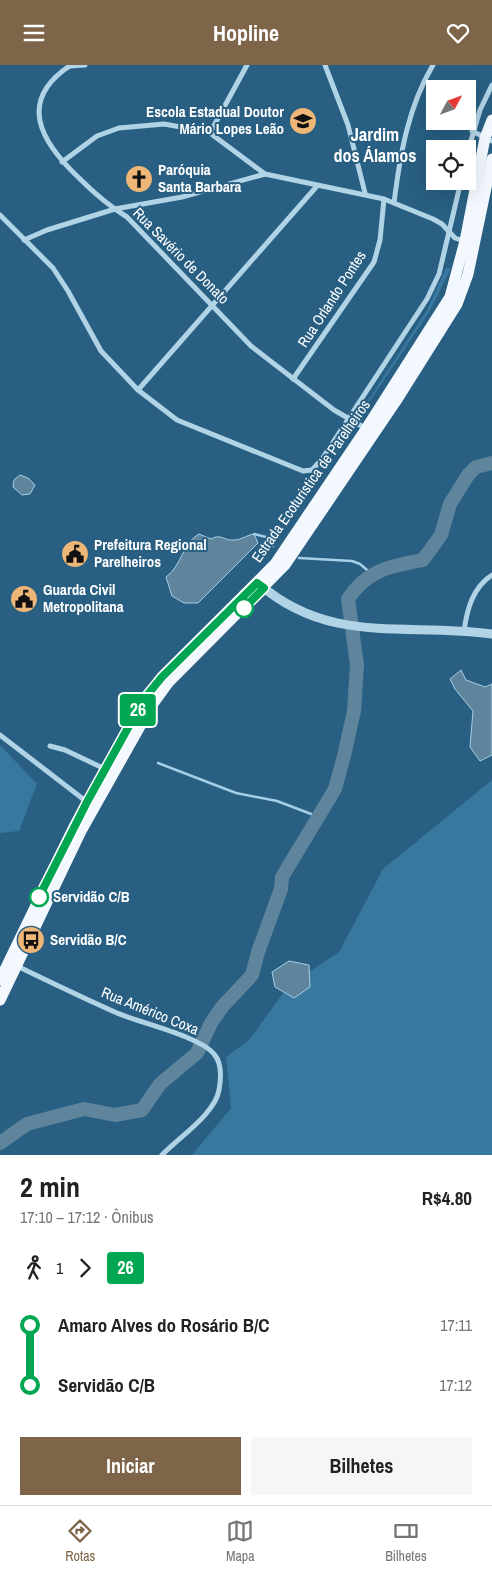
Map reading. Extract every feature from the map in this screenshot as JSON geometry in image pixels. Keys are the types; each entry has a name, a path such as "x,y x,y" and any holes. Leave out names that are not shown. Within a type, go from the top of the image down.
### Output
{"main road":[{"name":"Estrada Ecoturistica de Parelheiros","path":"485,185 492,120"},
{"name":"Estrada Ecoturistica de Parelheiros","path":"0,1000 12,964 77,829 87,802 144,699 152,689 297,549 370,432 457,304 468,274 470,242 492,159"},
{"name":"Estrada Ecoturistica de Parelheiros","path":"77,829 168,683 260,585"},
{"name":"Estrada Ecoturistica de Parelheiros","path":"0,980 12,964"}],"street":[{"path":"71,65 85,65"},
{"name":"Rua Savério de Donato","path":"71,65 53,79 44,95 39,113 42,133 62,162 115,209 127,217 251,346 348,419 370,432"},
{"path":"210,133 247,65"},
{"path":"326,65 348,125 365,193"},
{"path":"394,203 411,114 422,83 433,65"},
{"path":"470,140 472,131 492,85"},
{"path":"62,162 97,136 119,128 164,124 210,133 265,174 316,186 365,193 384,199 437,221 455,238 470,242"},
{"path":"472,131 489,139"},
{"path":"24,240 47,230 115,209 182,197 265,174"},
{"path":"138,390 316,186"},
{"path":"1,217 52,268 68,291 102,351 138,390 167,413 200,431 303,471 312,470 322,459 427,299 439,274 459,190"},
{"name":"Rua Orlando Pontes","path":"293,379 374,262 380,241 384,199"},
{"path":"464,631 466,616 475,591 483,581 492,575"},
{"path":"260,585 281,601 310,615 344,626 372,630 464,631 492,634"},
{"path":"0,735 87,802"},
{"path":"50,745 106,769"},
{"name":"Rua Américo Coxa","path":"12,964 118,1013 197,1042 214,1054 220,1064 219,1092 213,1105 203,1117 162,1155"}],"shaded area":[{"path":"446,268 451,268 430,311 366,407 363,408 427,310"},
{"path":"20,475 28,478 35,485 30,494 22,495 13,487 14,480"},
{"path":"199,534 211,539 220,537 234,540 254,534 258,543 198,603 184,603 172,596 166,577 171,573 189,543"},
{"path":"461,670 466,680 485,687 492,684 492,755 480,761 470,747 473,711 455,689 450,679"},
{"path":"0,745 37,784 19,831 0,833"},
{"path":"492,780 492,1155 192,1155 231,1108 226,1057 249,1040 289,985 339,952 383,869"},
{"path":"289,961 309,965 310,987 294,998 275,987 272,972"}],"waterway":[{"path":"0,1143 27,1124 84,1109 115,1115 142,1110 160,1084 197,1053 211,1023 222,1007 252,975 258,952 281,889 282,877 335,789 354,711 357,665 348,599 355,589 371,575 390,567 423,560 441,535 450,504 468,475 476,467 492,463"},
{"path":"254,534 270,538 273,546"},
{"path":"299,558 352,561 360,564 373,575"},
{"path":"158,763 236,793 277,801 319,817"}],"bus line":[{"name":"26","path":"39,897 87,802 144,699 162,677 245,594 257,583 264,588 244,608"}],"place":[{"name":"Escola Estadual Doutor Mário Lopes Leão","path":"303,121"},
{"name":"Paróquia Santa Barbara","path":"139,179"},
{"name":"Prefeitura Regional Parelheiros","path":"75,554"},
{"name":"Guarda Civil Metropolitana","path":"24,599"},
{"name":"Servidão C/B","path":"39,897"},
{"name":"Servidão B/C","path":"31,940"}],"district":[{"name":"Jardim dos Álamos","path":"375,146"}]}
